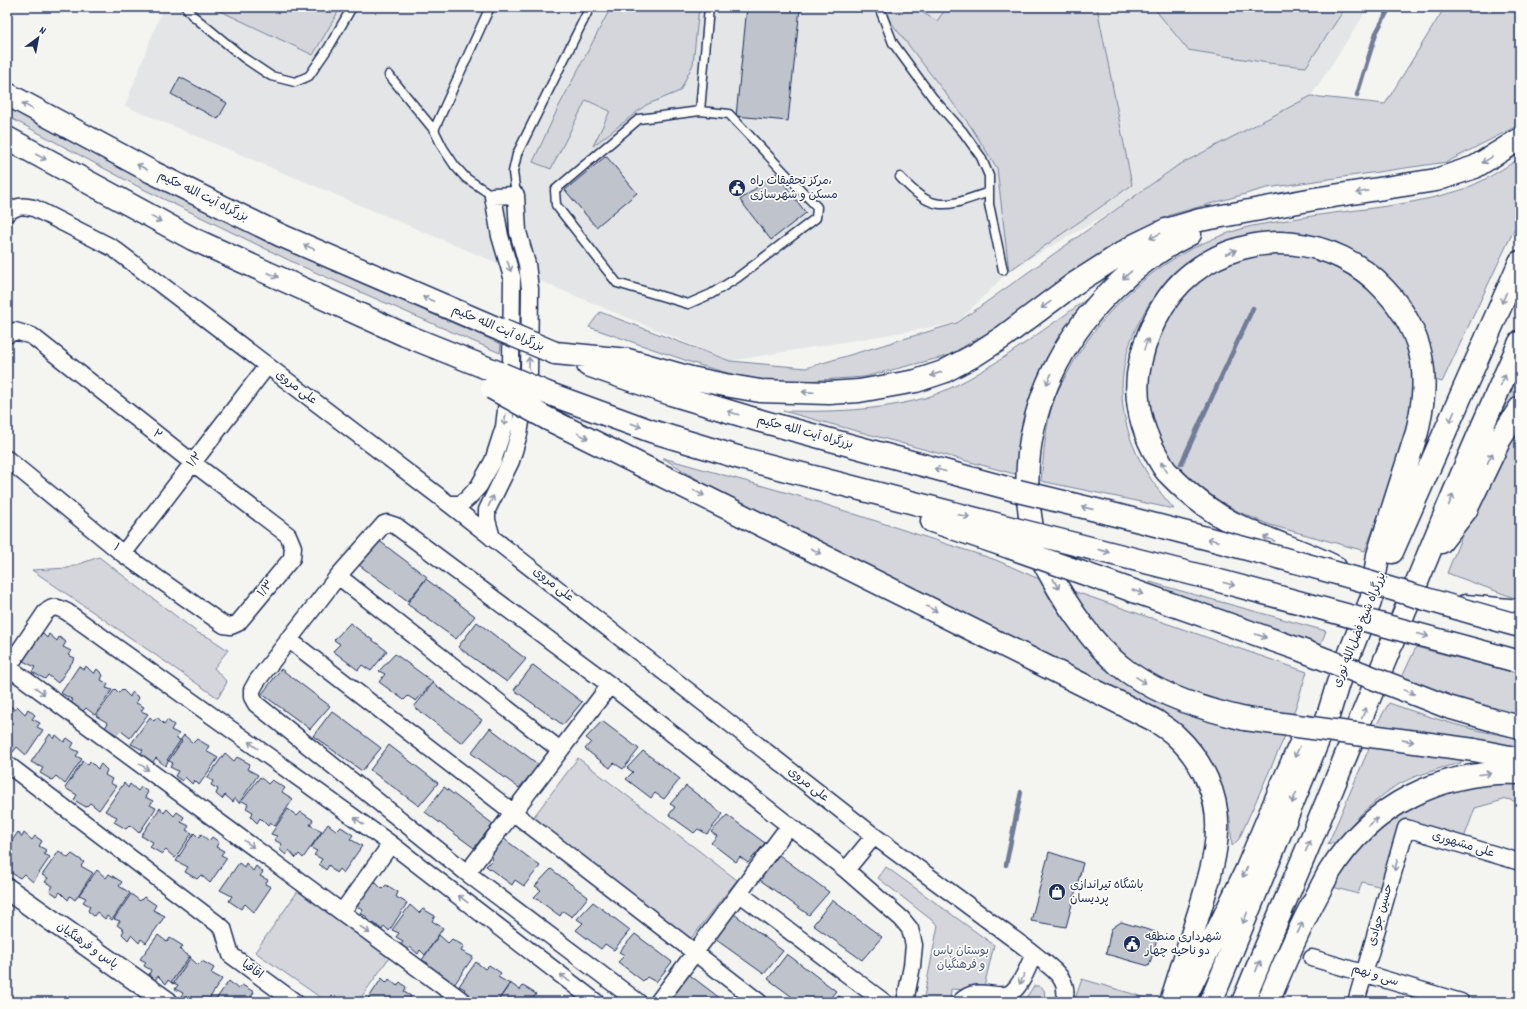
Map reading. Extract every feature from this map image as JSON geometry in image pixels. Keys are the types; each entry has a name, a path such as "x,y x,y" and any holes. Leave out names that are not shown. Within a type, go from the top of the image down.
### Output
{"highway":[{"name":"بزرگراه آیت الله حکیم","path":"7,94 67,128 152,172 280,235 555,353 671,394 760,421 1018,491 1146,522 1356,579"},
{"path":"7,138 193,239 405,335 497,381 548,419 1154,720 1176,736 1201,766 1209,784 1216,811 1218,830 1212,868 1171,1002"},
{"path":"555,353 628,360 698,379 760,391 829,393 859,391 916,381 943,372 976,355 1074,284 1135,245 1166,230 1200,220 1314,199 1436,180 1475,167 1520,139"},
{"path":"1233,214 1160,250 1136,267 1115,286 1094,309 1078,328 1065,349 1044,390 1038,406 1031,440 1028,475 1029,511 1036,546 1065,600 1080,622 1103,649 1128,671 1160,691 1185,702 1244,719 1474,750 1520,759"},
{"path":"1372,596 1378,555 1417,432 1421,412 1424,388 1422,361 1413,331 1396,302 1377,281 1355,264 1339,256 1317,248 1292,242 1259,244 1234,250 1212,260 1192,273 1175,290 1158,315 1140,362 1137,385 1143,426 1151,446 1166,472 1190,495 1218,515 1244,529 1309,554 1356,579 1443,605 1520,626"},
{"name":"بزرگراه شیخ فضل‌الله نوری","path":"1211,1002 1328,716 1338,683 1372,596 1520,262"},
{"path":"1243,1002 1282,906 1324,812 1452,495 1520,342"},
{"path":"497,381 547,393 651,431 1010,538 1448,707 1520,727"},
{"path":"1426,562 1466,510 1500,439 1520,408"},
{"path":"1010,538 1202,576 1516,661"},
{"path":"1443,605 1490,607 1520,611"},
{"path":"1183,1002 1246,871 1282,785 1316,712 1338,683"},
{"path":"1268,1002 1303,923 1330,871 1344,851 1361,832 1382,813 1404,798 1430,786 1450,780 1477,775 1506,772 1520,773"}],"street":[{"path":"449,504 460,504 479,486 493,461 504,427 511,366 512,277 500,236 493,196 516,195 518,232 527,264 530,289 529,374 519,434 511,461 487,510 487,520 492,538"},
{"name":"علی مروی","path":"12,210 26,206 34,208 113,248 449,504 874,836 1034,954 1057,974 1065,984 1065,998"},
{"path":"500,236 518,232"},
{"name":"۲","path":"11,333 32,336 193,463 288,535 293,547"},
{"name":"۱/۲","path":"123,554 267,366"},
{"name":"۱","path":"7,460 123,554 224,625 231,626"},
{"path":"638,1002 466,873 256,704 252,696 254,685 338,576 380,526 387,522 391,523 610,685 846,870 894,912 910,929 913,936 914,945 912,966 905,1002"},
{"name":"۱/۳","path":"231,626 238,623 292,558 293,547"},
{"path":"338,576 560,750"},
{"path":"464,1002 8,668 45,613 50,608 58,607 67,612 391,844 596,1002"},
{"path":"288,639 759,1002"},
{"path":"466,873 610,685"},
{"name":"اقاقیا","path":"7,764 222,928 231,955 295,1002"},
{"path":"658,1002 789,826"},
{"name":"علی مشهوری","path":"1406,828 1520,862"},
{"name":"حسین جوادی","path":"1356,1002 1406,828"},
{"path":"846,870 874,836"},
{"path":"342,912 391,844"},
{"name":"پاس و فرهنگیان","path":"7,889 155,999"},
{"path":"739,893 884,1002"},
{"path":"960,1002 965,996 971,994 982,993 1001,995 1011,993 1018,986 1034,954"},
{"name":"سی و نهم","path":"1312,958 1461,1002"}],"lane":[{"path":"186,7 192,15 244,58 270,76 295,82 309,76 329,47 352,7"},
{"path":"434,130 490,7"},
{"path":"516,195 513,172 517,154 590,7"},
{"path":"700,111 709,7"},
{"path":"879,7 892,43 933,98 963,132 981,157 989,176 990,204 1003,270"},
{"path":"389,75 434,130 454,166 466,178 493,196"},
{"path":"700,111 729,114 817,207 816,218 738,278 711,294 688,304 617,283 556,205 555,190 639,119 700,111"},
{"path":"900,176 924,199 938,204 957,203 989,192"}],"shaded area":[{"name":"مرکز تحقیقات راه، مسکن و شهرسازی","path":"163,7 1369,7 1311,96 1009,271 957,323 730,361 125,106"}],"green space":[{"path":"212,7 341,7 313,55"},
{"path":"611,7 699,7 693,64 680,91 646,105 593,146 610,111 586,100 551,169 533,162 558,108"},
{"path":"884,7 913,7 937,21 947,7 1097,7 1132,185 1009,271 997,168 969,124 890,21"},
{"path":"1153,7 1346,7 1306,67 1268,63 1188,50"},
{"path":"1445,7 1520,7 1520,121 1513,128 1447,162 1267,188 1170,215 1086,264 1028,310 947,356 864,377 792,382 746,378 699,365 589,327 600,312 730,361 806,368 957,323 1177,166 1311,96 1385,104"},
{"path":"7,104 89,151 292,253 501,344 500,353 301,266 137,186 7,116"},
{"path":"1520,158 1520,217 1442,382 1430,378 1373,268 1225,243 1189,261 1167,279 1149,304 1140,320 1127,353 1122,388 1123,405 1129,435 1151,480 1174,509 1041,481 1045,439 1049,417 1055,397 1062,382 1082,348 1099,324 1119,302 1140,283 1164,265 1189,250 1216,238 1248,227 1299,218 1390,206 1458,191 1482,181"},
{"path":"1294,251 1344,267 1395,314 1410,347 1416,380 1407,440 1365,551 1270,525 1241,513 1202,491 1171,462 1153,424 1148,402 1150,362 1155,341 1183,291 1240,256"},
{"path":"1115,278 1075,325 1022,476 783,411 837,411 889,406 925,398 946,390 967,380 1006,356"},
{"path":"1520,370 1520,397 1480,463"},
{"path":"1520,421 1520,600 1447,573 1474,506"},
{"path":"663,458 802,497 996,560 1039,579 1052,603 1077,638 1098,659 1131,687 1143,695 1198,717 1236,729 1285,736 1239,839 1232,846 1230,819 1222,786 1199,748 911,587 703,483"},
{"path":"99,557 198,633 208,637 228,650 214,668 227,682 218,698 32,570 68,568"},
{"path":"1150,582 1326,631 1319,649 1147,590"},
{"path":"1067,589 1307,672 1293,715 1240,707 1169,687 1105,643"},
{"path":"1416,647 1520,674 1520,718 1399,684"},
{"path":"1389,703 1470,728 1520,738 1520,751 1373,731"},
{"path":"1370,746 1461,758 1461,763 1414,777 1397,785 1362,813 1336,842 1328,844"},
{"path":"578,758 737,880 690,940 532,819"},
{"path":"1520,781 1520,803 1507,799 1475,808 1464,838 1404,819 1387,862 1390,863 1382,887 1362,882 1358,894 1329,886 1376,827 1442,790"},
{"name":"بوستان پاس و فرهنگیان","path":"886,867 994,945 983,991 951,989 950,1002 923,1002 938,925 878,878"},
{"path":"298,891 391,955 358,1002 327,1002 255,952"},
{"path":"1082,979 1160,1002 1074,1002"},
{"path":"1034,986 1039,986 1044,990 1044,1002 1023,1002"}],"building":[{"path":"747,7 800,8 788,121 736,116"},
{"path":"180,77 227,103 218,119 171,94"},
{"path":"606,156 637,193 596,227 565,190"},
{"path":"776,173 806,213 771,240 740,200"},
{"path":"378,540 427,577 408,601 359,565"},
{"path":"426,579 475,616 456,639 407,604"},
{"path":"477,622 526,659 507,682 458,647"},
{"path":"350,623 387,651 371,671 362,665 358,670 333,651 340,644 334,640"},
{"path":"42,633 47,638 49,634 57,641 59,637 66,642 63,647 71,651 68,655 75,658 58,683 48,675 45,679 32,672 35,667 23,661"},
{"path":"395,654 433,682 416,701 408,696 404,700 379,682 385,674 379,671"},
{"path":"533,665 582,702 563,725 514,690"},
{"path":"79,666 84,670 86,666 94,674 97,669 103,675 101,680 108,684 106,688 112,690 95,715 86,708 82,712 70,704 73,700 61,693"},
{"path":"281,669 330,706 310,729 262,694"},
{"path":"433,683 482,720 462,743 414,707"},
{"path":"115,689 119,693 122,689 130,697 132,692 139,698 136,703 144,707 141,711 148,714 130,738 121,731 117,735 105,728 108,723 96,716"},
{"path":"10,706 15,710 17,706 25,714 28,709 35,715 32,719 40,723 37,727 43,730 26,755 17,747 13,752 7,748 7,711"},
{"path":"332,711 381,748 362,771 313,736"},
{"path":"150,717 154,721 157,717 164,724 167,720 174,725 171,730 179,734 176,738 182,741 165,766 156,758 152,763 140,755 143,750 131,744"},
{"path":"602,721 639,749 623,769 614,763 610,768 585,749 591,742 586,738"},
{"path":"490,728 539,765 519,788 471,753"},
{"path":"50,734 54,739 56,735 64,742 67,738 74,743 71,748 79,752 76,756 82,759 65,784 56,776 52,780 40,773 43,768 31,762"},
{"path":"184,735 193,743 197,739 209,746 206,751 218,758 199,785 194,780 192,784 185,777 182,781 175,776 178,771 170,767 173,763 167,760"},
{"path":"389,745 438,783 419,806 370,770"},
{"path":"643,751 680,779 664,799 655,793 651,798 626,779 633,772 627,768"},
{"path":"225,753 234,761 237,757 250,764 247,769 258,775 239,803 235,798 233,802 225,795 222,799 216,794 218,789 211,785 213,781 207,778"},
{"path":"83,761 88,765 90,761 98,769 101,764 107,770 105,775 112,779 110,783 116,786 99,810 90,803 86,807 74,800 77,795 65,788"},
{"path":"260,777 268,784 272,780 285,788 282,792 293,799 275,826 270,822 268,826 260,818 257,823 251,817 253,812 246,808 248,804 242,801"},
{"path":"124,783 128,788 130,784 138,791 141,787 148,792 145,797 153,801 150,805 156,808 139,833 130,825 126,829 114,822 117,817 105,811"},
{"path":"686,786 723,814 707,834 698,829 694,833 669,815 675,807 670,804"},
{"path":"444,787 493,824 474,848 425,812"},
{"path":"160,808 164,813 167,809 174,816 177,812 184,817 181,822 189,826 186,830 192,833 175,858 166,850 162,854 150,847 153,842 141,836"},
{"path":"288,809 297,816 301,812 313,820 310,825 322,831 303,858 299,854 296,858 289,850 286,855 279,849 282,844 274,840 277,836 271,834"},
{"path":"727,815 765,843 748,863 740,857 736,862 711,843 717,836 711,832"},
{"path":"328,824 337,831 341,827 353,835 350,839 362,846 343,873 339,869 336,873 329,865 326,870 319,864 322,859 314,855 317,851 311,848"},
{"path":"18,832 22,837 24,833 32,840 35,836 42,841 39,846 46,850 44,854 50,857 33,882 24,874 20,878 8,871 11,866 7,864 7,848"},
{"path":"194,833 199,838 201,834 209,841 212,837 219,842 216,847 224,851 221,855 227,858 210,883 201,875 197,879 185,872 188,867 176,861"},
{"path":"503,838 540,866 524,886 515,880 512,885 486,866 493,859 487,855"},
{"path":"59,851 68,858 72,854 84,862 81,866 93,873 75,900 70,896 68,900 60,892 57,896 50,891 53,886 45,882 48,878 42,875"},
{"name":"باشگاه تیراندازی پردیسان","path":"1049,852 1083,863 1066,927 1031,921"},
{"path":"779,855 829,892 809,915 760,880"},
{"path":"239,863 244,867 246,863 253,871 256,866 263,872 260,876 268,880 265,884 271,887 254,912 245,904 241,909 229,901 232,896 220,890"},
{"path":"551,869 588,897 572,917 563,911 560,916 534,897 541,890 535,886"},
{"path":"97,870 106,878 109,874 122,882 119,886 130,893 112,920 107,916 105,919 97,912 94,916 88,911 90,906 83,902 86,898 79,895"},
{"path":"374,881 382,889 386,885 398,892 396,897 407,903 389,931 384,926 382,930 374,923 371,927 365,922 367,917 360,913 363,909 356,906"},
{"path":"131,894 140,901 144,897 156,905 153,910 165,916 146,943 141,939 139,943 131,935 128,940 122,934 124,930 117,925 120,921 114,919"},
{"path":"832,900 882,937 862,960 813,925"},
{"path":"593,902 630,930 614,950 605,944 601,949 576,930 583,923 577,919"},
{"path":"410,905 419,913 423,909 435,916 432,921 443,928 425,955 420,950 418,954 410,947 407,951 401,946 403,941 396,937 399,933 392,930"},
{"path":"734,914 783,951 764,974 715,939"},
{"name":"شهرداری منطقه دو ناحیه چهار","path":"1121,922 1159,933 1149,966 1106,954 1111,929"},
{"path":"635,934 672,962 656,982 647,977 643,981 618,962 625,955 619,952"},
{"path":"158,935 167,942 170,938 183,946 180,950 191,957 173,984 168,980 166,984 158,976 155,980 149,975 151,970 144,966 146,962 140,959"},
{"path":"439,935 448,943 452,939 464,946 461,951 473,957 454,985 450,980 448,984 426,967 428,963 422,960"},
{"path":"787,954 836,991 827,1002 799,1002 768,979"},
{"path":"189,957 198,965 202,961 214,968 211,973 222,979 207,1002 193,1002 189,999 185,1002 180,998 183,993 175,989 178,985 171,982"},
{"path":"476,962 485,969 489,965 501,973 498,977 510,984 497,1002 467,1002 463,993 465,989 459,986"},
{"path":"687,973 725,1002 673,1002 668,998"},
{"path":"382,978 387,983 389,979 397,986 400,982 406,987 404,992 411,996 409,1000 413,1002 366,1002"},
{"path":"229,981 238,989 242,985 254,992 251,997 260,1002 214,1002"},
{"path":"510,983 520,990 523,986 536,994 533,999 539,1002 497,1002"},
{"path":"839,996 847,1002 833,1002"}],"waterway":[{"path":"1357,95 1376,33 1390,7"},
{"path":"1181,464 1253,308"},
{"path":"1006,865 1021,792"}],"place":[{"name":"مرکز تحقیقات راه، مسکن و شهرسازی","path":"737,188"},
{"name":"باشگاه تیراندازی پردیسان","path":"1057,892"},
{"name":"شهرداری منطقه دو ناحیه چهار","path":"1132,944"}]}
